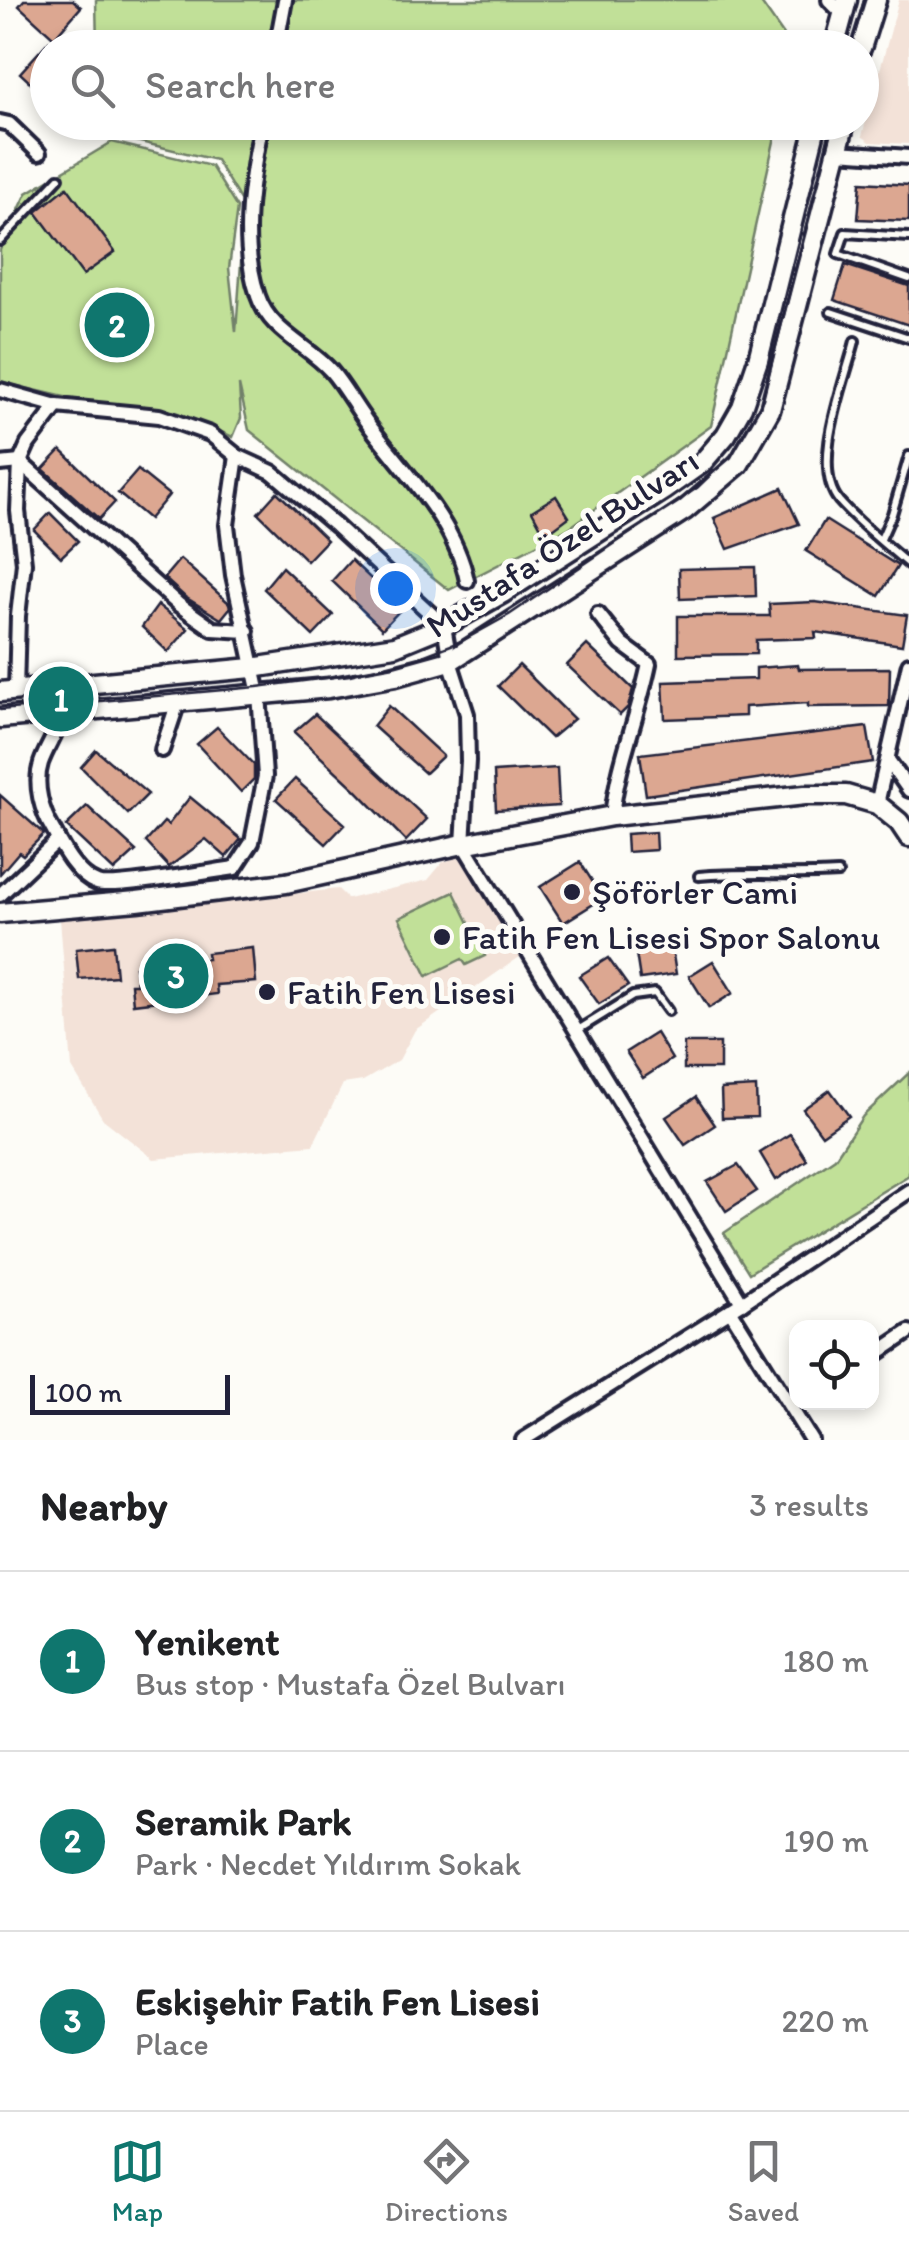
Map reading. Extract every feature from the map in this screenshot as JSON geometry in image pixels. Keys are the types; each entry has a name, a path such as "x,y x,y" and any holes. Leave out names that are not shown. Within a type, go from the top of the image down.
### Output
{"main road":[{"path":"867,30 876,0"},
{"path":"836,30 839,4"},
{"name":"Mustafa Özel Bulvarı","path":"8,692 252,668 395,646 444,626 502,594 664,490 702,462 726,436 742,407 758,360 813,140"},
{"name":"Mustafa Özel Bulvarı","path":"0,718 379,679 450,661 686,510 739,464 770,410 840,140"},
{"path":"0,913 137,902 286,883 612,816 805,796 846,795 878,804 909,837"}],"street":[{"path":"279,30 285,0"},
{"path":"0,122 9,124 40,153"},
{"path":"258,140 252,172 248,248 258,299 281,331 330,370 444,524 467,581"},
{"path":"838,152 909,157"},
{"path":"0,390 57,406 159,416 210,434 237,456 272,472 444,626 450,661 467,714 463,844 578,1030 789,1391"},
{"path":"8,692 24,563 18,510 20,462 28,444 57,406"},
{"path":"62,714 57,736 40,764 38,790 47,820 79,868 97,883 121,883 235,868 252,842 265,776 259,694 232,575 228,526 237,456"},
{"path":"0,464 20,462 213,630 246,630"},
{"path":"598,614 622,644 649,664 641,704 616,777 612,816"},
{"path":"878,804 909,664"},
{"path":"162,750 178,702"},
{"path":"888,760 909,790"},
{"path":"0,894 58,840"},
{"path":"524,1440 909,1191"},
{"path":"879,1354 907,1338"},
{"path":"800,1410 811,1440"}],"lane":[{"path":"0,240 59,178"},
{"path":"909,237 846,233 838,254 909,279"},
{"path":"831,312 909,338"},
{"path":"855,341 826,468 840,501 909,565"},
{"path":"881,539 909,456"},
{"path":"699,876 838,873"},
{"path":"578,1030 633,996 655,992 668,1011"}],"shaded area":[{"path":"899,0 909,0 909,144 867,140 879,140 879,74"},
{"name":"Fatih Fen Lisesi","path":"460,857 524,954 415,1030 399,1060 363,1081 343,1084 313,1145 154,1159 103,1119 72,1068 60,919 338,889 348,899 428,880 443,862"}],"green space":[{"path":"96,0 759,0 780,30 97,30"},
{"path":"132,140 774,140 711,426 569,528 449,590 249,430 239,385 241,418 233,437 178,413 82,401 0,382 0,250 27,193 112,142 211,166 237,208 229,268 236,332 245,208 216,160"},
{"name":"Fatih Fen Lisesi Spor Salonu","path":"454,892 485,956 466,965 462,959 427,976 399,918"},
{"path":"909,1073 909,1175 749,1273 724,1233 835,1158 863,1116"}],"building":[{"path":"24,0 73,0 81,7 61,30 45,30 19,6"},
{"path":"30,62 30,82 20,73"},
{"path":"861,182 909,185 909,221 858,219"},
{"path":"67,187 115,252 83,275 36,212"},
{"path":"845,265 909,286 909,325 834,300"},
{"path":"61,450 115,502 99,519 43,469"},
{"path":"138,470 169,495 149,519 118,493"},
{"path":"782,488 799,524 728,549 714,518"},
{"path":"277,492 327,540 307,561 258,513"},
{"path":"556,496 569,517 545,535 532,511"},
{"path":"50,513 78,541 61,557 34,530"},
{"path":"825,520 898,566 879,596 806,551"},
{"path":"180,559 229,603 230,608 221,619 185,597 164,578"},
{"path":"351,560 402,608 382,629 332,581"},
{"path":"282,567 333,615 313,636 264,589"},
{"path":"755,567 756,596 680,599 679,569"},
{"path":"815,602 907,615 902,645 815,632 816,638 756,640 756,654 678,655 678,616 770,616 769,604"},
{"path":"158,605 188,629 168,652 142,627"},
{"path":"587,645 633,689 628,707 620,715 567,665"},
{"path":"519,665 574,719 551,738 498,686"},
{"path":"798,665 799,669 890,668 889,706 808,707 808,703 745,707 745,716 665,719 663,682 756,679 756,668"},
{"path":"389,706 443,756 425,773 373,726"},
{"path":"315,714 427,819 406,841 294,732"},
{"path":"217,727 254,765 254,779 241,792 197,744"},
{"path":"867,727 873,762 646,795 640,754"},
{"path":"96,750 148,794 128,814 81,767"},
{"path":"557,768 559,806 496,810 494,772"},
{"path":"295,779 345,824 326,844 276,799"},
{"path":"0,795 44,834 23,855 19,852 0,874"},
{"path":"190,797 241,839 226,857 206,839 169,867 146,842 164,822 168,825"},
{"path":"87,806 136,851 114,871 66,826"},
{"path":"655,832 656,850 627,852 626,834"},
{"name":"Şöförler Cami","path":"580,862 603,898 563,923 540,887"},
{"path":"671,942 676,974 640,979 635,947"},
{"path":"113,945 116,976 79,979 76,949"},
{"path":"253,948 256,982 216,985 217,994 133,1004 131,984 137,984 135,967 208,959 207,953"},
{"path":"608,958 628,986 599,1004 579,976"},
{"path":"713,961 733,993 709,1008 689,976"},
{"path":"656,1033 672,1059 643,1078 626,1052"},
{"path":"684,1043 720,1043 720,1069 684,1069"},
{"path":"756,1087 757,1117 722,1118 721,1089"},
{"path":"830,1090 849,1116 822,1135 803,1109"},
{"path":"696,1097 715,1125 685,1145 666,1117"},
{"path":"790,1134 807,1160 776,1180 760,1153"},
{"path":"738,1165 757,1191 726,1211 707,1182"}],"tram line":[{"path":"856,30 864,0"},
{"path":"0,710 257,687 350,675 420,657 464,640 509,615 697,488 731,455 763,399 828,140"}],"place":[{"name":"Seramik Park","path":"117,325"},
{"name":"Yenikent","path":"61,699"},
{"name":"Şöförler Cami","path":"572,892"},
{"name":"Fatih Fen Lisesi Spor Salonu","path":"442,937"},
{"name":"Eskişehir Fatih Fen Lisesi","path":"176,976"},
{"name":"Fatih Fen Lisesi","path":"267,992"}]}
